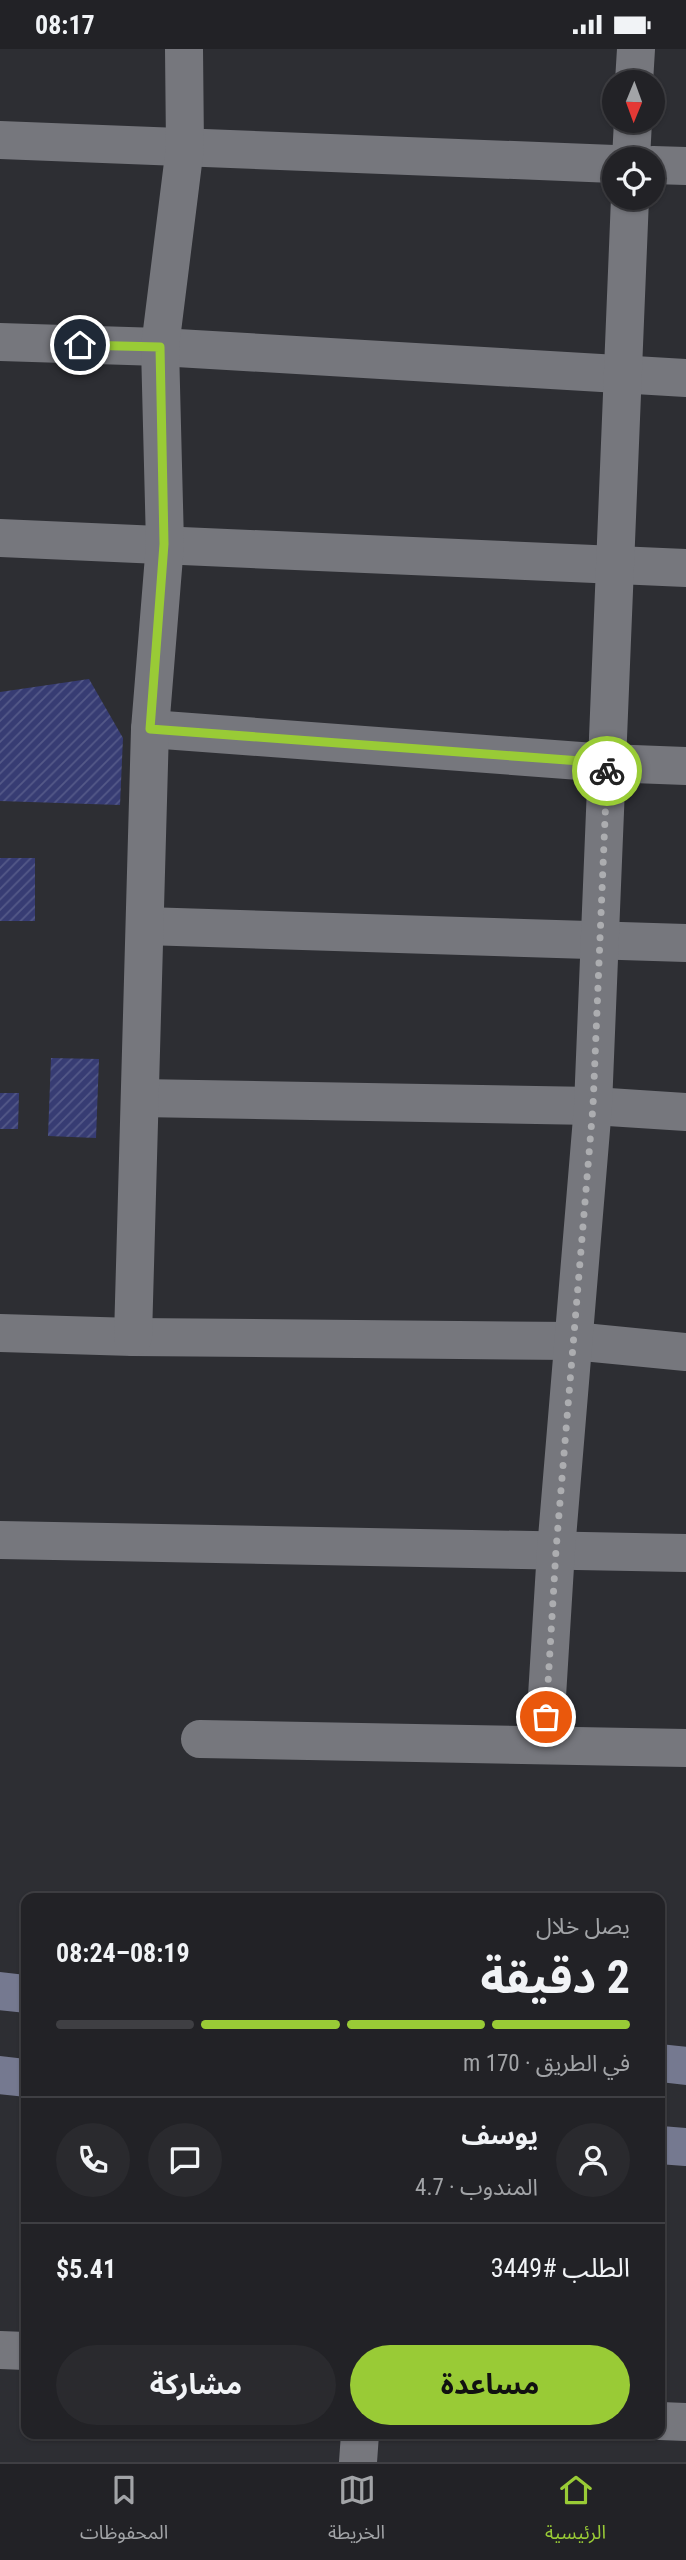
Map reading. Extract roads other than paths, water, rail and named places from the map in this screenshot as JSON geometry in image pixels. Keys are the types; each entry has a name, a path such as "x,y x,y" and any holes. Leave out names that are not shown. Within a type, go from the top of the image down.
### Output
{"main road":[{"path":"0,1991 21,1993"},
{"path":"665,2064 686,2066"},
{"path":"0,2075 21,2077"},
{"path":"665,2145 686,2147"}],"street":[{"path":"133,1337 150,729 164,544 160,347 185,147 184,49"},
{"path":"635,70 636,49"},
{"path":"0,140 602,164"},
{"path":"665,165 686,166"},
{"path":"544,1745 556,1550 593,1106 630,210"},
{"path":"0,342 160,347 686,377"},
{"path":"0,538 686,568"},
{"path":"150,729 607,763 686,766"},
{"path":"145,926 600,938 686,943"},
{"path":"140,1098 593,1106 686,1112"},
{"path":"0,1333 133,1337 573,1341 686,1352"},
{"path":"0,1539 686,1553"},
{"path":"200,1739 686,1748"},
{"path":"0,2350 21,2351"},
{"path":"665,2421 686,2422"},
{"path":"358,2462 360,2439"}]}
